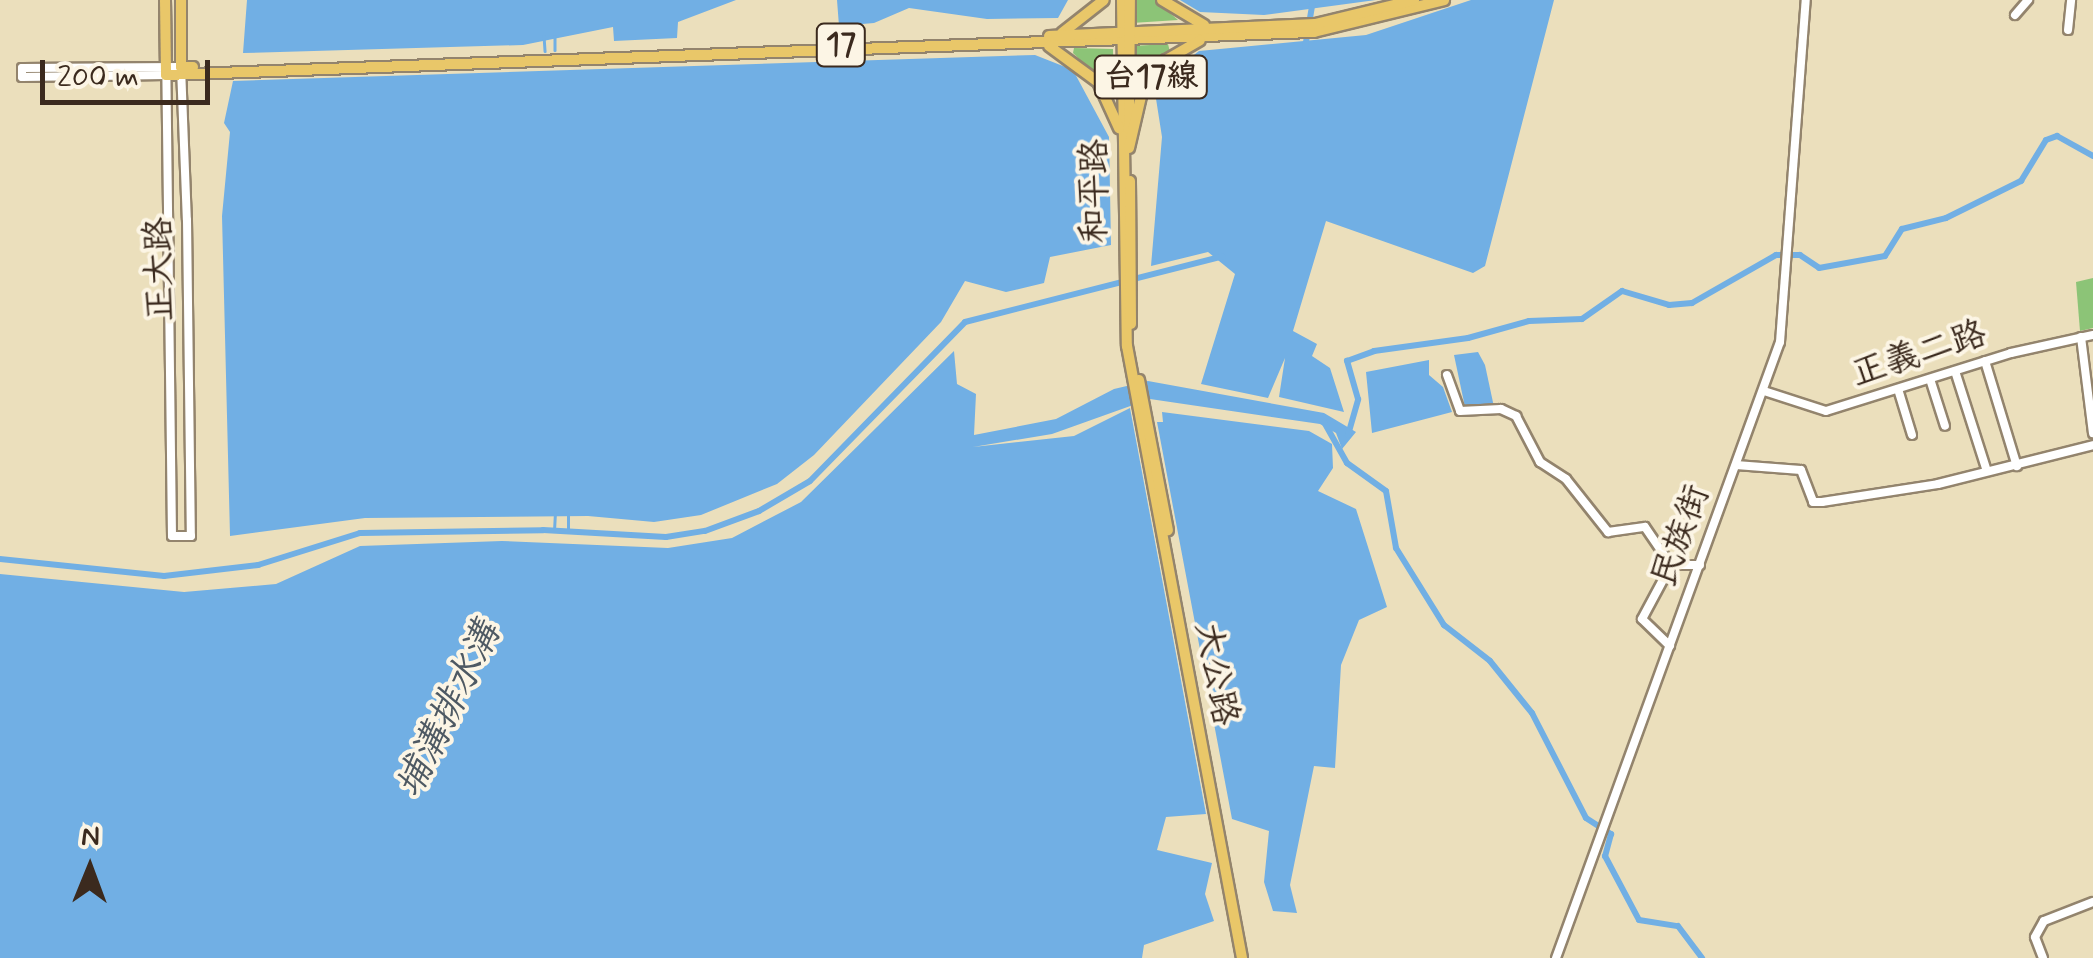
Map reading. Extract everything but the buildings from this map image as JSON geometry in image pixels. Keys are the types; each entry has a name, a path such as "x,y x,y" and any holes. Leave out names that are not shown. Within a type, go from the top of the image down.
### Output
{"main road":[{"name":"正大路","path":"165,0 166,71"},
{"name":"正大路","path":"180,0 181,71"},
{"path":"1058,35 1104,0"},
{"name":"和平路","path":"1122,0 1127,282 1140,402"},
{"name":"和平路","path":"1125,35 1130,0"},
{"path":"1162,0 1211,31 1329,30 1444,0"},
{"path":"1125,35 1316,24 1414,0"},
{"name":"台17線","path":"1126,148 1134,113 1158,68 1211,31"},
{"name":"17","path":"166,71 1033,43 1125,35"},
{"name":"17","path":"553,59 1125,35"},
{"name":"台17線","path":"1033,43 1069,55 1098,82 1126,148"},
{"name":"大公路","path":"1140,402 1246,958"}],"street":[{"name":"民族街","path":"1556,958 1764,391 1786,319 1785,239 1806,0"},
{"path":"2015,14 2028,0"},
{"path":"2068,30 2071,0"},
{"path":"22,72 166,71"},
{"name":"正大路","path":"166,71 172,536 191,536 181,71"},
{"path":"168,220 187,220"},
{"name":"正義二路","path":"1764,391 1826,410 1985,361 2093,335"},
{"path":"2081,337 2093,433"},
{"path":"1985,361 2017,466"},
{"path":"1955,371 1986,468"},
{"path":"1447,374 1460,411 1501,409 1516,416 1540,462 1566,479 1608,532 1645,527 1672,565"},
{"path":"1930,379 1945,426"},
{"path":"1898,389 1912,434"},
{"path":"1736,465 1802,470 1813,502 1822,502 1938,484 1986,468 2017,466 2093,445"},
{"path":"1672,565 1700,566"},
{"path":"1670,646 1642,619 1672,565"},
{"path":"2043,958 2036,937 2044,921 2093,902"}],"green space":[{"path":"1133,0 1155,0 1178,20 1132,23"},
{"path":"1168,44 1170,52 1132,87 1132,46"},
{"path":"1074,48 1113,49 1114,93 1073,53"},
{"path":"2093,278 2093,328 2080,331 2076,282"}],"water":[{"path":"247,0 736,0 678,22 677,38 614,41 613,27 523,45 243,53"},
{"path":"837,0 1068,0 1058,18 987,19 909,8 874,23 839,26"},
{"path":"1180,0 1376,0 1264,15 1200,12"},
{"path":"1471,0 1554,0 1485,266 1473,273 1326,221 1293,331 1317,344 1312,356 1330,368 1344,412 1279,397 1285,358 1268,398 1201,384 1235,274 1208,252 1151,266 1162,137 1154,86 1199,51 1366,35"},
{"path":"1035,55 1073,70 1109,137 1111,245 1050,257 1044,283 1006,292 965,281 941,322 814,455 777,484 701,515 654,522 588,516 365,518 230,536 222,216 230,132 224,123 233,81"},
{"path":"954,351 957,384 976,394 974,435 1056,419 1114,389 1148,381 1324,413 1356,432 1342,449 1336,433 1320,424 1150,399 1052,434 973,447 1074,436 1130,408 1206,814 1166,817 1157,850 1212,863 1205,894 1214,921 1144,945 1142,958 0,958 0,574 184,592 276,584 360,546 502,541 668,548 732,538 801,502"},
{"path":"1478,352 1485,365 1494,407 1465,407 1454,355"},
{"path":"1429,360 1429,375 1443,387 1452,412 1372,433 1366,372"},
{"path":"1162,412 1309,431 1332,444 1333,468 1318,491 1356,509 1387,607 1359,620 1341,665 1335,768 1314,766 1290,885 1297,913 1273,911 1264,882 1269,831 1232,819 1157,422 1163,422"}],"waterway":[{"path":"1305,48 1313,0"},
{"path":"544,36 545,51"},
{"path":"555,36 555,50"},
{"path":"1348,435 1358,399 1347,361 1374,351 1468,338 1529,321 1582,319 1622,291 1669,305 1692,303 1776,255 1800,255 1819,268 1885,256 1902,229 1946,218 2021,181 2046,140 2057,136 2093,156"},
{"path":"0,559 164,576 258,565 360,533 543,530 666,537 705,531 759,511 810,481 965,322 1223,256"},
{"name":"埔溝排水溝","path":"1324,422 1347,463 1386,491 1396,548 1444,625 1490,661 1532,713 1586,818 1611,834 1605,856 1639,920 1678,926 1702,958"},
{"path":"554,531 555,514"},
{"path":"568,514 568,531"}]}
